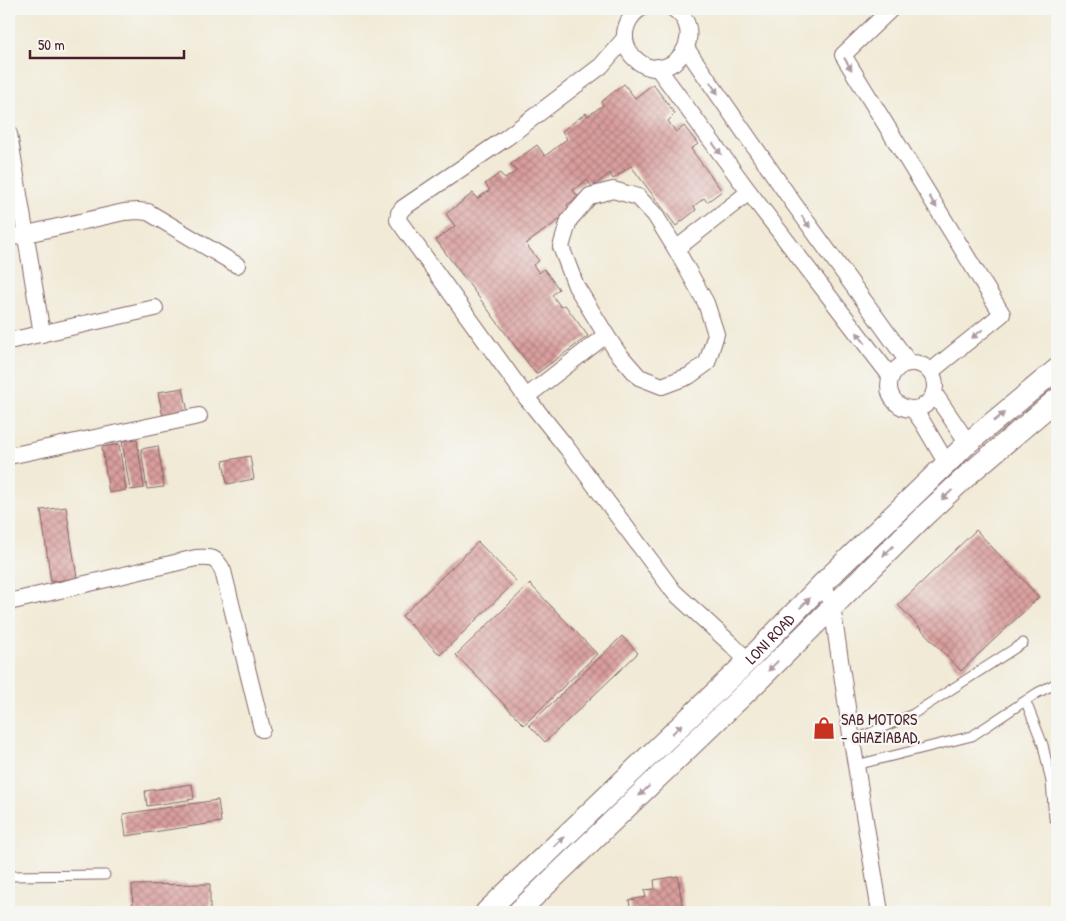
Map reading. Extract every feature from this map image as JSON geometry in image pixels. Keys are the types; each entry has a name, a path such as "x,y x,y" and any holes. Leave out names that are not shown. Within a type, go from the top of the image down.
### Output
{"street":[{"path":"634,12 626,28 625,38 633,58 642,64 662,67 672,64 680,57 686,48 689,38 688,28 683,18 674,9"},
{"path":"891,9 843,55 1002,314 930,372"},
{"path":"625,38 601,66 506,138 403,208 399,213 398,220 526,397 567,448 674,592 748,661"},
{"path":"686,48 794,204 909,363"},
{"path":"657,67 749,192 891,377"},
{"path":"9,134 17,236 42,334"},
{"path":"614,190 638,197 655,215 676,249 706,303 716,334 707,363 689,376 662,386 639,378 618,353 576,286 561,247 569,220 590,196 614,190"},
{"path":"676,249 749,192"},
{"path":"17,236 124,212 148,212 237,265"},
{"path":"9,341 155,308"},
{"path":"526,397 606,335"},
{"path":"934,392 926,404 913,409 899,405 893,400 890,392 891,377 895,370 909,363 917,364 930,372 933,378 934,392 968,443"},
{"name":"LONI ROAD","path":"486,912 748,661 823,583 968,443 1057,369"},
{"name":"LONI ROAD","path":"518,912 970,473 1057,399"},
{"path":"913,409 947,464"},
{"path":"9,456 199,416"},
{"path":"9,602 196,558 210,558 218,562 223,571 262,729"},
{"path":"823,583 832,606 880,912"},
{"path":"536,864 551,881"}],"lane":[{"path":"852,741 913,714 1022,644"},
{"path":"856,765 972,736 1037,693 1057,683"},
{"path":"1026,702 1043,745 1052,782 1054,818"},
{"path":"9,876 105,875"}],"building":[{"path":"624,84 635,98 653,84 675,114 668,121 676,132 684,126 698,144 691,149 722,191 707,202 704,198 694,206 696,210 676,226 631,166 613,179 610,173 592,187 587,180 573,190 578,197 567,205 571,211 526,244 539,261 533,265 539,273 544,269 559,289 552,295 561,307 565,305 588,336 536,374 436,240 455,226 446,214 473,193 477,199 490,190 485,184 500,173 505,179 516,171 511,164 537,145 545,156 567,139 562,131 586,113 588,116 603,105 601,102"},
{"path":"183,388 188,412 163,417 158,392"},
{"path":"137,439 144,488 130,490 122,441"},
{"path":"119,444 126,490 109,493 102,447"},
{"path":"158,446 164,487 147,489 141,449"},
{"path":"250,456 254,479 227,484 223,461"},
{"path":"66,507 77,578 51,582 41,510"},
{"path":"976,530 1039,597 961,671 898,605"},
{"path":"478,542 516,581 440,655 402,616"},
{"path":"530,584 597,654 524,725 456,655"},
{"path":"622,636 638,653 545,742 529,725"},
{"path":"1053,690 1057,690 1057,712 1056,712"},
{"path":"192,784 194,799 147,806 145,791"},
{"path":"218,800 221,822 126,836 123,814"},
{"path":"678,876 683,912 631,912 629,900 646,897 644,890 655,889 654,880"},
{"path":"210,884 210,912 133,912 132,885"}],"place":[{"name":"SAB MOTORS - GHAZIABAD,","path":"824,728"}]}
